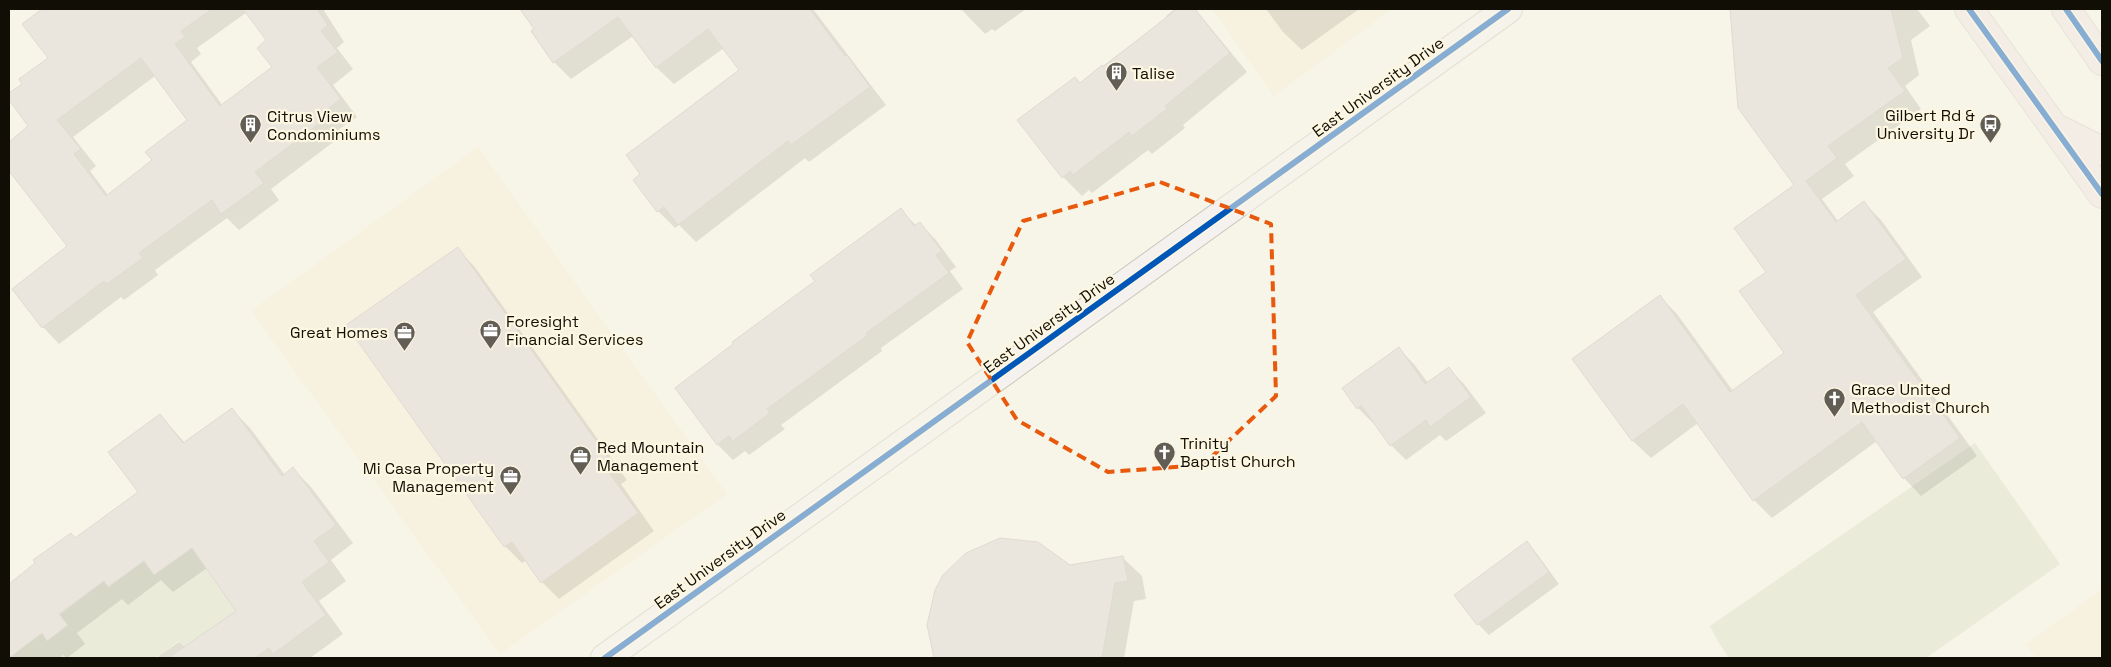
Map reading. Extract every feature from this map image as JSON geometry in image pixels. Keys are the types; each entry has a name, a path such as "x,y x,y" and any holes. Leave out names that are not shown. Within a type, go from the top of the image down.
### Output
{"main road":[{"name":"East University Drive","path":"605,658 1508,9"},
{"path":"1969,9 2102,194"},
{"path":"2066,9 2102,60"},
{"path":"2054,127 2102,150"}],"highlighted area":[{"path":"1160,182 1271,224 1276,396 1203,465 1108,472 1017,420 967,342 1023,221"}],"shaded area":[{"path":"1212,9 1392,9 1274,96"},
{"path":"478,147 727,494 500,654 251,311"},
{"path":"2102,589 2102,658 2036,658 2026,644"}],"green space":[{"path":"1975,443 2060,564 1926,658 1729,658 1710,626"},
{"path":"217,500 233,512 259,549 264,546 277,564 285,559 292,569 259,592 252,584 229,600 237,610 216,625 221,631 188,654 179,641 157,656 158,658 9,658 42,633 48,640 68,625 60,615 104,581 109,587 144,561 154,575 174,561 167,553 188,538 180,526","holes":["220,546 223,550 227,547 232,554 238,550 251,569 230,584 226,580 223,582 220,578 215,581 200,560"]}],"building":[{"path":"42,9 212,9 181,31 185,37 175,44 220,106 272,67 257,48 266,40 243,9 317,9 328,25 321,31 338,52 317,67 341,99 324,112 328,117 255,172 264,183 221,214 212,200 139,253 143,258 107,284 104,281 42,328 12,289 67,246 9,171 9,142 28,126 9,100 9,93 22,84 19,79 48,58 22,24","holes":["141,58 187,120 145,152 152,160 106,196 74,154 81,149 57,120"]},
{"path":"520,9 810,9 870,87 791,145 788,141 678,225 664,207 657,212 633,180 640,174 626,155 739,70 708,29 656,68 618,17 553,63 531,31 534,29"},
{"name":"Talise","path":"1177,9 1195,9 1230,53 1165,106 1167,109 1132,136 1129,132 1073,175 1070,171 1062,178 1017,120 1075,77 1080,83"},
{"path":"1730,9 1891,9 1903,58 1888,68 1905,91 1828,146 1837,158 1806,181 1836,222 1864,201 1906,259 1856,295 1960,438 1903,479 1862,422 1753,501 1683,404 1632,441 1572,359 1660,295 1730,392 1784,353 1739,291 1766,272 1734,228 1794,185 1738,108"},
{"path":"901,208 914,226 920,222 942,251 936,255 949,273 866,333 868,335 767,409 770,413 733,441 729,436 717,445 675,388 733,344 732,342 815,281 810,275"},
{"path":"458,247 611,462 605,467 638,513 541,583 512,542 504,547 346,325"},
{"path":"1399,347 1425,384 1449,367 1471,397 1430,427 1426,420 1390,446 1361,405 1357,409 1342,388"},
{"path":"232,408 282,476 293,467 336,525 314,541 329,562 302,582 326,615 273,654 269,648 255,658 168,658 236,611 192,548 154,575 144,561 108,587 104,581 59,614 68,625 47,641 42,633 9,658 9,584 35,563 33,560 71,533 75,538 138,492 108,452 160,414 183,443"},
{"path":"1000,538 1038,542 1070,565 1123,556 1128,581 1115,583 1102,658 934,658 927,625 935,590 943,575 966,553"},
{"path":"1527,541 1549,572 1477,625 1454,595"}],"cycle path":[{"path":"605,658 1508,9"},
{"path":"1969,9 2102,194"},
{"path":"2066,9 2102,61"}],"place":[{"name":"Talise","path":"1116,92"},
{"name":"Gilbert Rd & University Dr","path":"1991,143"},
{"name":"Citrus View Condominiums","path":"251,144"},
{"name":"Foresight Financial Services","path":"490,349"},
{"name":"Great Homes","path":"404,351"},
{"name":"Grace United Methodist Church","path":"1835,417"},
{"name":"Trinity Baptist Church","path":"1164,471"},
{"name":"Red Mountain Management","path":"581,475"},
{"name":"Mi Casa Property Management","path":"510,496"}]}
